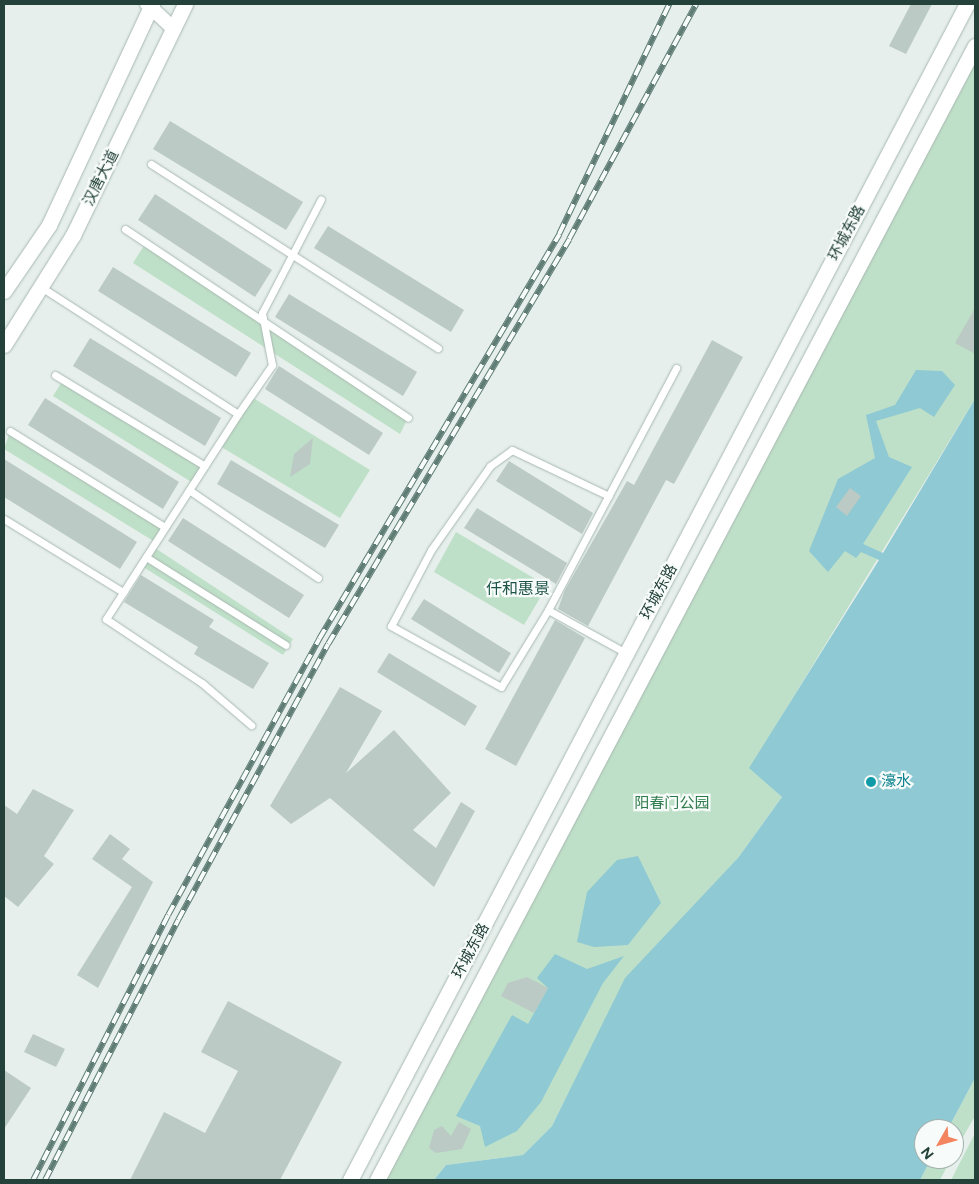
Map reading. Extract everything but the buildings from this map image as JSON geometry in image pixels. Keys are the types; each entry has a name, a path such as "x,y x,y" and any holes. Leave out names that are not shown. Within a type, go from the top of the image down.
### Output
{"main road":[{"name":"汉唐大道","path":"4,346 72,235 185,4"},
{"name":"环城东路","path":"350,1180 967,4"},
{"name":"汉唐大道","path":"4,291 48,225 149,5"},
{"name":"环城东路","path":"377,1180 975,46"}],"street":[{"path":"149,5 174,29"}],"lane":[{"path":"151,164 438,348"},
{"path":"251,725 202,683 106,618 238,414 272,365 262,314 321,199"},
{"path":"125,229 264,324 408,418"},
{"path":"40,287 238,414"},
{"path":"609,496 512,450 490,466 431,550 391,626 501,687 548,610 609,496 676,368"},
{"path":"55,375 205,466"},
{"path":"10,431 165,527"},
{"path":"189,490 318,578"},
{"path":"4,519 123,592"},
{"path":"146,557 286,645"},
{"path":"548,610 626,654"}],"green space":[{"name":"阳春门公园","path":"975,46 975,399 750,768 782,797 568,1094 552,1126 523,1155 446,1165 434,1180 377,1180"},
{"path":"145,244 408,418 400,434 133,263"},
{"path":"63,380 205,466 193,483 53,396"},
{"path":"250,396 370,470 340,518 218,445"},
{"path":"10,431 165,527 155,542 4,449"},
{"path":"456,532 547,586 524,625 434,572"},
{"path":"152,546 293,639 283,655 140,565"},
{"path":"975,1078 975,1116 964,1135 964,1119 953,1119"},
{"path":"975,1133 975,1180 951,1180 957,1169 964,1169 964,1155"},
{"path":"926,1169 946,1169 940,1180 920,1180"}],"water":[{"name":"濠水","path":"916,370 942,371 955,385 934,417 920,408 876,421 889,457 912,467 863,544 883,553 975,399 975,1078 953,1119 914,1119 914,1169 926,1169 920,1180 434,1180 446,1165 523,1155 552,1126 625,978 738,858 782,797 749,768 879,560 861,552 856,558 845,551 828,572 809,551 838,479 875,458 866,415 895,405"},
{"path":"638,856 661,903 628,945 594,947 577,942 587,892 617,860"},
{"path":"555,954 587,969 624,956 603,983 541,1102 517,1131 485,1147 480,1126 456,1116 512,1015 528,1024 548,988 537,978"}],"railway":[{"path":"33,1180 168,915 319,639 559,234 669,4"},
{"path":"45,1180 178,920 328,644 569,239 696,4"}],"place":[{"name":"濠水","path":"871,782"}],"district":[{"name":"仟和惠景","path":"518,589"}]}
